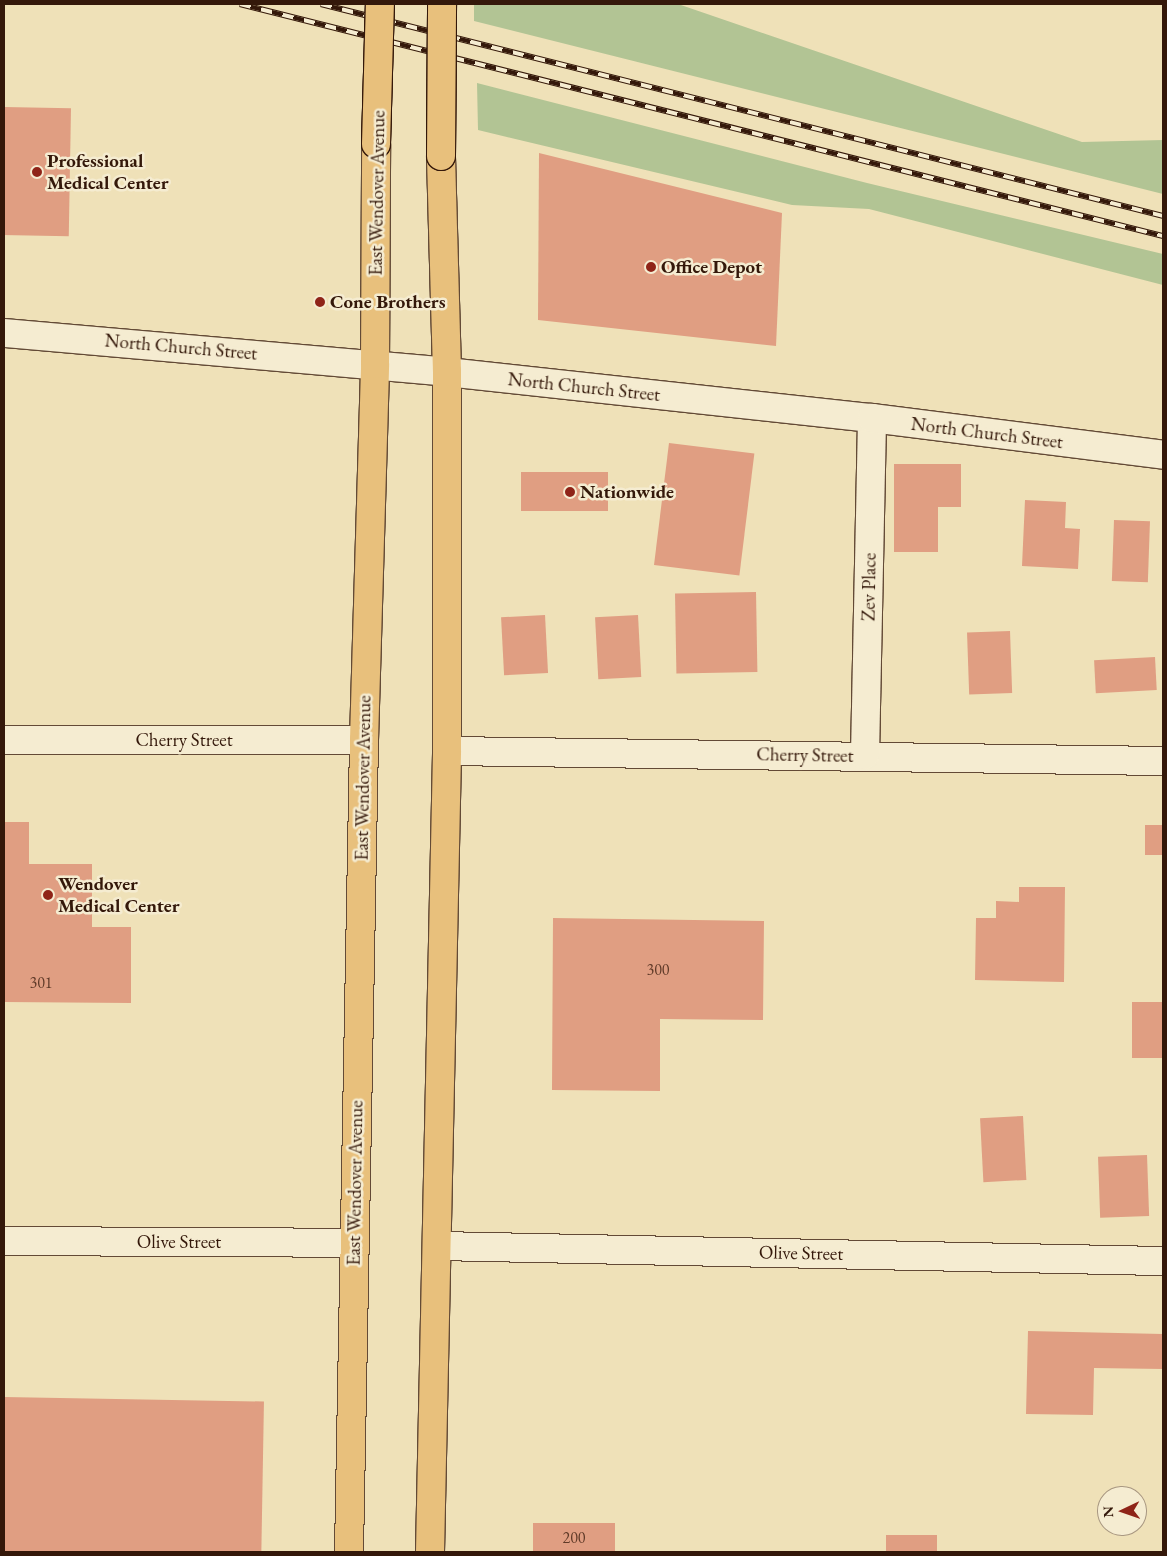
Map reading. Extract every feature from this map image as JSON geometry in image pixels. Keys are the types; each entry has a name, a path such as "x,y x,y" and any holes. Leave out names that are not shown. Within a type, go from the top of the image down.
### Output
{"highway":[{"name":"East Wendover Avenue","path":"349,1552 364,740 375,364 376,144 380,4"},
{"path":"430,1552 438,1246 447,751 447,372 441,156 442,4"}],"street":[{"name":"North Church Street","path":"4,332 375,364 872,418 1163,455"},
{"name":"Zev Place","path":"865,755 872,418"},
{"name":"Cherry Street","path":"4,740 364,740"},
{"name":"Cherry Street","path":"447,751 1163,760"},
{"name":"Olive Street","path":"4,1241 354,1243"},
{"name":"Olive Street","path":"438,1246 1163,1261"}],"green space":[{"path":"474,4 678,4 1082,142 1163,140 1163,194 474,21"},
{"path":"477,83 867,183 1163,254 1163,285 869,209 792,205 478,130"}],"building":[{"name":"Professional Medical Center","path":"4,107 71,108 69,236 4,235"},
{"path":"539,153 782,213 776,346 538,320"},
{"path":"669,443 754,453 739,576 654,565"},
{"path":"894,464 961,464 961,507 938,507 938,552 894,552"},
{"path":"521,472 608,472 608,511 521,511"},
{"path":"1025,500 1066,502 1065,528 1080,529 1078,569 1022,566"},
{"path":"1114,520 1150,521 1148,582 1112,581"},
{"path":"756,592 757,672 676,673 675,593"},
{"path":"545,615 548,673 504,675 501,617"},
{"path":"638,615 641,677 598,679 595,617"},
{"path":"1010,631 1012,693 969,694 967,633"},
{"path":"1155,657 1157,690 1096,693 1094,660"},
{"name":"Wendover Medical Center","path":"4,822 29,822 29,864 92,864 92,927 131,927 131,1003 4,1002"},
{"path":"1145,825 1163,825 1163,855 1145,855"},
{"path":"1019,887 1065,887 1064,982 975,980 976,918 996,918 996,901 1019,902"},
{"path":"553,918 764,921 763,1020 660,1019 660,1091 552,1090"},
{"path":"1132,1002 1163,1002 1163,1058 1132,1058"},
{"path":"1023,1116 1026,1180 983,1182 980,1118"},
{"path":"1147,1155 1149,1216 1100,1218 1098,1157"},
{"path":"1028,1331 1163,1334 1163,1369 1094,1368 1093,1415 1026,1414"},
{"path":"4,1397 264,1402 261,1552 4,1552"},
{"path":"533,1523 615,1523 615,1552 533,1552"},
{"path":"886,1535 937,1535 937,1552 886,1552"}],"railway":[{"path":"240,4 1163,236"},
{"path":"321,4 1163,216"}],"place":[{"name":"Professional Medical Center","path":"37,172"},
{"name":"Office Depot","path":"651,267"},
{"name":"Cone Brothers","path":"320,302"},
{"name":"Nationwide","path":"570,492"},
{"name":"Wendover Medical Center","path":"48,895"}]}
